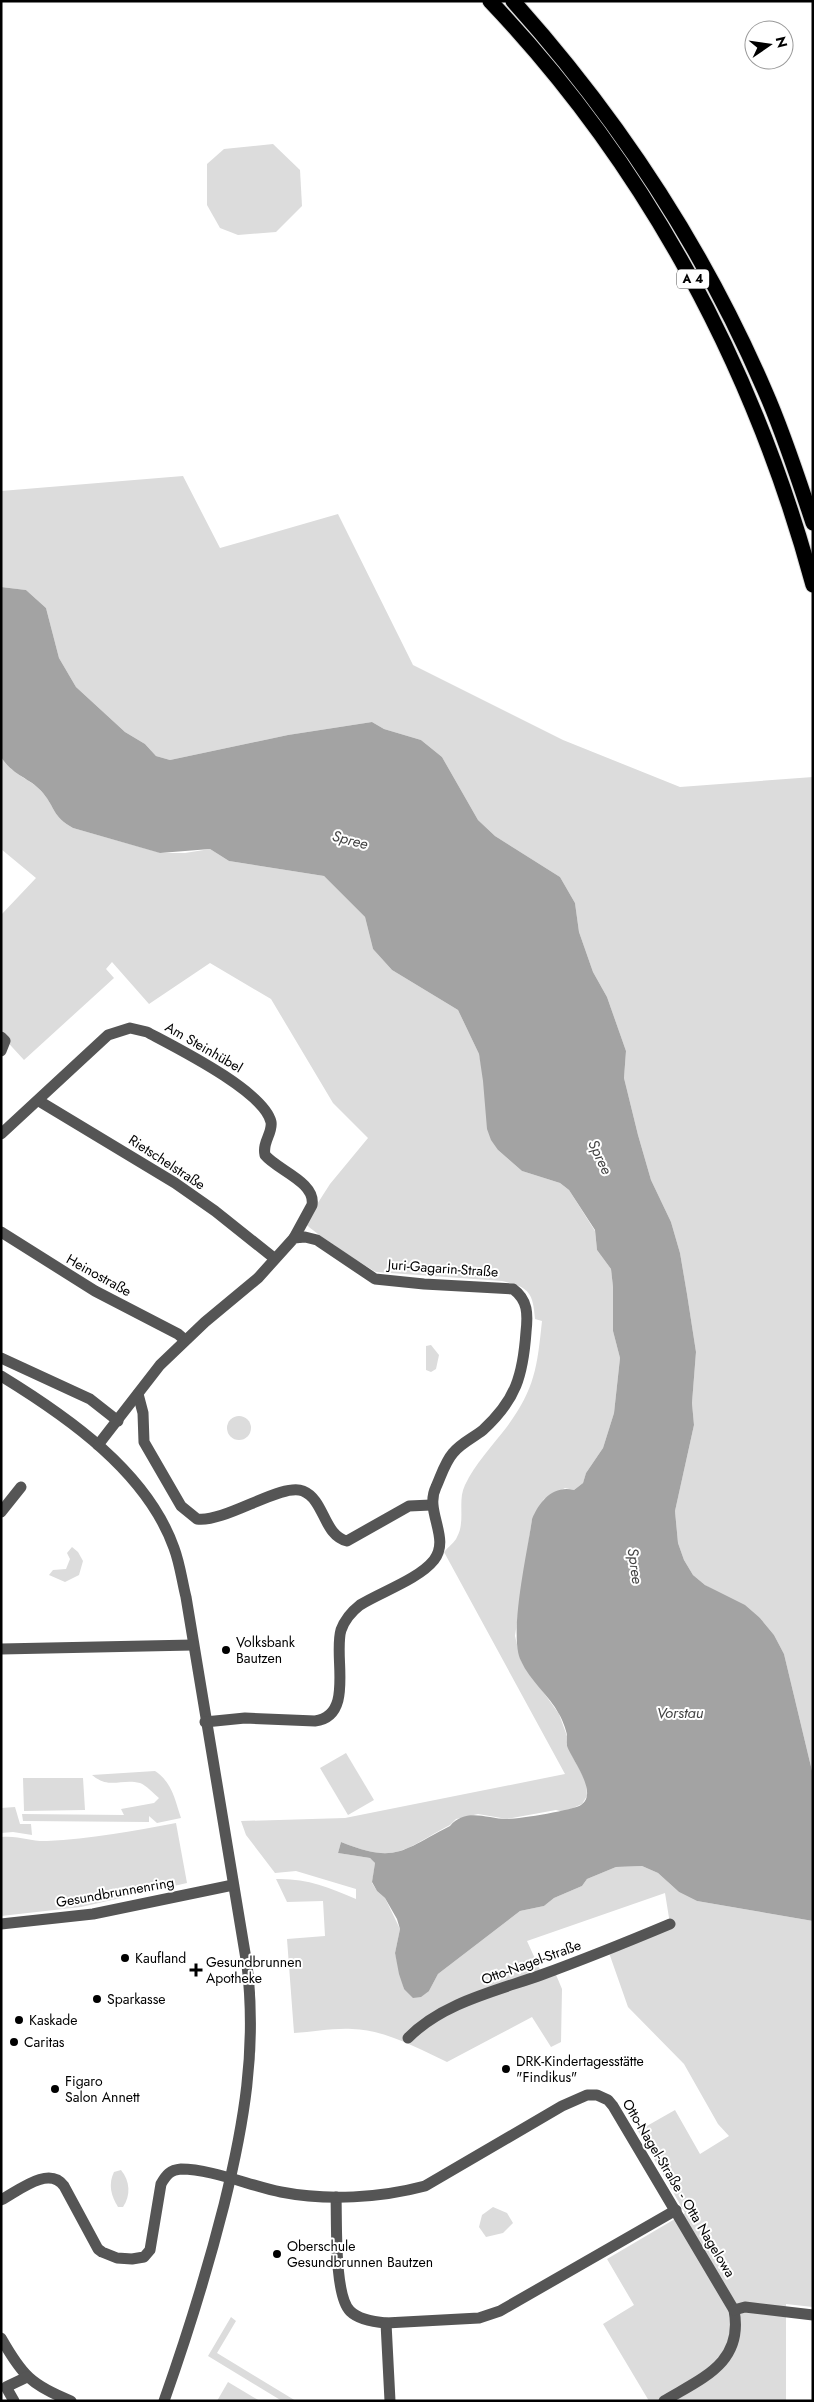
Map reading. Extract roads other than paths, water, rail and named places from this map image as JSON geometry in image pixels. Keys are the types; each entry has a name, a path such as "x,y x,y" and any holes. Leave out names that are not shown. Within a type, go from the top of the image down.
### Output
{"highway":[{"name":"A 4","path":"490,1 546,63 588,117 640,191 678,252 724,340 751,400 787,496 813,585"},
{"name":"A 4","path":"513,1 592,94 642,162 692,243 738,330 766,392 813,523"}],"street":[{"name":"Am Steinhübel","path":"1,1134 39,1101 50,1087 108,1035 123,1029 137,1029 147,1032 240,1086 268,1115 271,1127 263,1148 265,1155 305,1187 313,1199 312,1206 294,1238"},
{"path":"1,1037 5,1041 1,1051"},
{"name":"Rietschelstraße","path":"39,1101 175,1183 274,1258"},
{"name":"Heinostraße","path":"1,1232 78,1281 178,1334 185,1340"},
{"name":"Juri-Gagarin-Straße","path":"294,1238 311,1237 375,1279 424,1284 507,1288 513,1289 522,1295 526,1304 527,1316 523,1368 517,1384 492,1421 452,1454 433,1493 431,1505"},
{"path":"98,1445 160,1365 185,1340 258,1278 294,1238"},
{"path":"1,1358 83,1396 118,1421"},
{"path":"1,1376 62,1416 98,1445 155,1509 169,1537 178,1560 233,1885 250,1995 251,2050 249,2084 230,2179 200,2297 164,2401"},
{"path":"138,1394 143,1413 144,1442 182,1506 197,1519 214,1519 290,1491 302,1491 314,1500 333,1533 340,1540 347,1541 409,1506 431,1505 440,1543 436,1558 420,1572 360,1605 345,1621 339,1643 340,1694 337,1706 326,1718 310,1721 245,1718 206,1722"},
{"path":"1,1512 21,1487"},
{"path":"1,1649 193,1645"},
{"name":"Gesundbrunnenring","path":"1,1924 93,1914 233,1885"},
{"name":"Otto-Nagel-Straße","path":"408,2038 422,2023 485,1994 608,1950 670,1924"},
{"name":"Otto-Nagel-Straße - Otta Nagelowa","path":"336,2197 404,2191 425,2186 562,2106 587,2095 597,2095 608,2100 676,2210 734,2310 737,2325 736,2338 721,2364 664,2401"},
{"path":"1,2200 46,2177 57,2178 64,2186 98,2249 110,2256 132,2259 144,2257 150,2250 161,2184 170,2172 191,2170 283,2192 336,2197 342,2299 350,2311 356,2315 372,2321 386,2323 479,2318 500,2311 676,2210"},
{"path":"734,2310 745,2307 813,2315"},
{"path":"386,2323 390,2401"},
{"path":"1,2338 16,2365 27,2377 40,2388 70,2401"},
{"path":"14,2401 6,2387 27,2377"}],"water":[{"name":"Vorstau","path":"1,587 26,590 46,608 59,658 76,687 125,732 145,744 156,756 170,760 288,735 372,722 384,729 421,740 442,757 478,820 495,836 560,877 575,903 579,932 593,972 607,997 626,1051 624,1078 638,1135 651,1180 671,1222 680,1253 696,1352 692,1403 694,1425 675,1511 678,1543 684,1560 693,1575 705,1585 745,1605 760,1618 774,1635 784,1654 813,1775 813,1921 697,1901 679,1892 658,1873 642,1866 616,1867 587,1879 582,1886 554,1898 544,1906 520,1911 438,1974 429,1991 421,1997 413,1998 404,1989 395,1953 400,1929 397,1919 385,1898 377,1891 372,1882 375,1863 370,1858 338,1853 341,1842 374,1852 398,1852 450,1826 456,1820 470,1815 499,1819 523,1818 576,1807 586,1800 586,1785 567,1746 567,1735 563,1721 521,1661 517,1632 520,1592 532,1519 539,1506 548,1496 560,1490 574,1490 583,1483 586,1473 603,1448 614,1413 620,1358 613,1331 611,1269 597,1250 595,1230 569,1190 560,1183 522,1171 498,1150 491,1140 487,1129 479,1054 458,1010 392,970 373,949 365,917 324,876 229,861 210,849 160,853 73,828 61,820 38,788 6,764 1,757"}],"place":[{"name":"Volksbank Bautzen","path":"226,1650"},
{"name":"Kaufland","path":"125,1958"},
{"name":"Gesundbrunnen Apotheke","path":"196,1970"},
{"name":"Sparkasse","path":"97,1999"},
{"name":"Kaskade","path":"19,2020"},
{"name":"Caritas","path":"14,2042"},
{"name":"DRK-Kindertagesstätte \"Findikus\"","path":"506,2069"},
{"name":"Figaro Salon Annett","path":"55,2089"},
{"name":"Oberschule Gesundbrunnen Bautzen","path":"277,2254"}],"water label":[{"name":"Spree","path":"350,840"},
{"name":"Spree","path":"600,1157"},
{"name":"Spree","path":"635,1566"}]}
